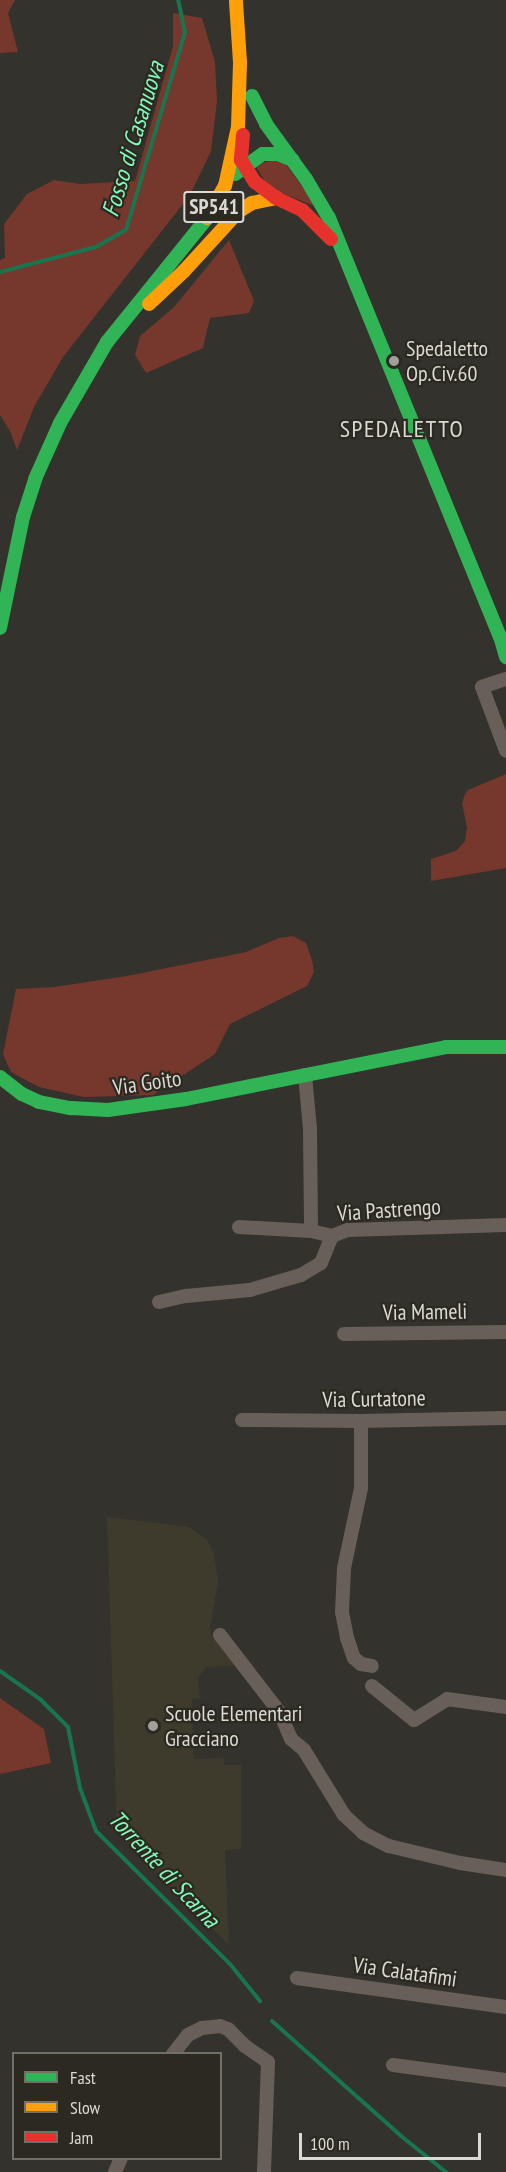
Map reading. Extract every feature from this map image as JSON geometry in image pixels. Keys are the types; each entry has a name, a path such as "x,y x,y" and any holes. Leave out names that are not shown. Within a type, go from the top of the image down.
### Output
{"main road":[{"name":"SP541","path":"97,361 149,304 221,216 234,196 249,145 246,95 249,41 235,1"},
{"name":"SP541","path":"0,628 14,555 35,479 60,423 113,334 194,234 217,201 228,174 246,95"},
{"path":"246,95 293,160 329,218 341,253 503,640 506,657"},
{"path":"194,234 216,213 228,193 236,172 244,166 260,156 271,153 293,160"},
{"path":"244,166 257,185 276,198 309,214 341,253"},
{"path":"149,304 184,272 238,212 252,203 276,198"},
{"name":"Via Goito","path":"0,1077 22,1094 39,1102 100,1110 152,1105 451,1046 503,1046"}],"street":[{"path":"506,679 482,687 506,751"},
{"path":"306,1075 310,1129 311,1231"},
{"name":"Via Pastrengo","path":"239,1227 311,1231 332,1236 348,1230 506,1225"},
{"path":"159,1302 250,1290 301,1275 321,1263 332,1236"},
{"name":"Via Mameli","path":"344,1334 506,1332"},
{"name":"Via Curtatone","path":"242,1420 361,1421 506,1418"},
{"path":"361,1421 361,1488 344,1568 342,1612 346,1638 354,1658 359,1663 372,1666"},
{"path":"220,1635 280,1713 291,1739 301,1747 344,1815 363,1833 389,1846 465,1864 506,1870"},
{"path":"372,1686 414,1720 447,1699 506,1707"},
{"name":"Via Calatafimi","path":"297,1978 506,2007"},
{"path":"175,2052 188,2035 202,2028 220,2026 228,2029 245,2046 268,2062 264,2172"},
{"path":"393,2065 506,2080"}],"shaded area":[{"path":"0,0 15,0 8,13 18,52 0,53"},
{"path":"173,13 202,18 215,62 217,101 211,151 190,195 63,357 34,407 17,450 10,431 0,415 0,260 5,258 4,224 27,194 54,180 80,184 135,181 173,46"},
{"path":"281,158 317,207 269,188 255,165"},
{"path":"229,240 254,301 249,313 210,318 203,348 146,373 135,355 140,336 174,307"},
{"path":"506,774 506,868 431,881 431,859 456,851 465,841 467,828 462,803 465,794 468,790"},
{"path":"293,936 306,943 312,960 314,972 307,986 230,1024 215,1054 153,1095 84,1097 39,1087 11,1072 3,1054 16,989 54,987 127,976 246,952 279,938"},
{"name":"Scuole Elementari Gracciano","path":"107,1517 190,1527 207,1540 214,1552 218,1582 210,1628 212,1635 238,1665 206,1667 198,1678 200,1698 192,1699 193,1748 194,1759 224,1758 224,1765 241,1765 241,1849 225,1850 229,1945 117,1832"},
{"path":"0,1698 44,1729 51,1763 0,1774"}],"waterway":[{"name":"Fosso di Casanuova","path":"0,272 96,247 126,230 185,32 178,0"},
{"name":"Torrente di Scarna","path":"0,1671 40,1699 68,1727 80,1788 96,1831 230,1964 260,2001"},
{"name":"Torrente di Scarna","path":"272,2021 401,2136 446,2172"}],"traffic: fast":[{"path":"252,96 266,124 306,179 329,218 500,636 506,657"},
{"path":"235,174 263,154 278,154 293,160"},
{"path":"0,628 23,517 35,479 60,423 107,342 207,218"},
{"path":"0,1077 22,1094 39,1102 71,1108 108,1110 186,1099 446,1047 506,1047"}],"traffic: slow":[{"path":"207,218 225,186 238,127 240,62 236,1"},
{"path":"149,304 184,271 238,212 252,203 276,198"}],"traffic: jam":[{"path":"243,135 241,160 255,182 276,198 302,210 331,239"}],"place":[{"name":"Spedaletto Op.Civ.60","path":"394,361"},
{"name":"Scuole Elementari Gracciano","path":"153,1726"}],"district":[{"name":"SPEDALETTO","path":"402,429"}]}
